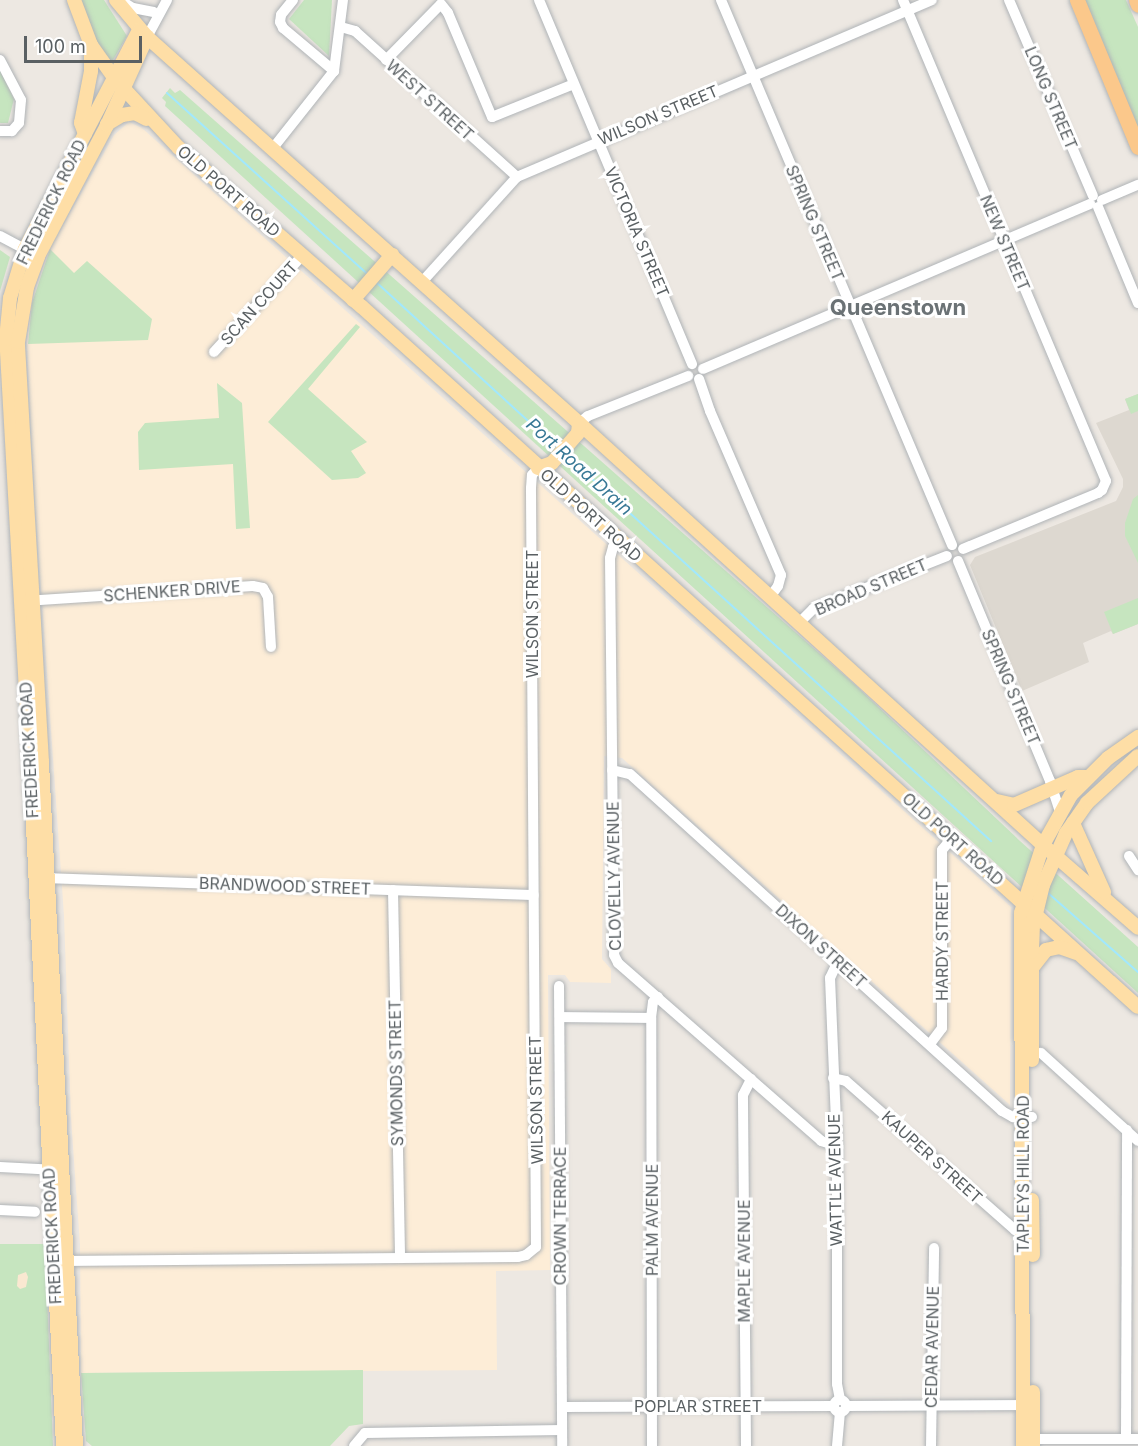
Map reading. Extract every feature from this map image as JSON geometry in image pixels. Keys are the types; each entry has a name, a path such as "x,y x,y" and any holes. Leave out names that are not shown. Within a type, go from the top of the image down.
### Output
{"highway":[{"path":"1077,0 1138,147"},
{"path":"1136,0 1138,5"}],"main road":[{"name":"OLD PORT ROAD","path":"74,0 91,45 119,84 154,123 1138,1007"},
{"path":"116,0 111,6 122,23 273,148 422,282 578,429 770,597 1054,855 1138,928"},
{"path":"119,84 141,38"},
{"path":"85,134 81,123 92,70 91,45"},
{"name":"FREDERICK ROAD","path":"26,601 18,342 27,287 38,256 107,125 119,84"},
{"name":"FREDERICK ROAD","path":"63,1446 60,1261 42,878 26,601 6,346 10,298 25,249 85,134 119,84"},
{"path":"107,125 122,115 135,113 154,123"},
{"path":"353,300 392,255"},
{"path":"538,468 552,463 578,429"},
{"path":"1043,845 1060,812 1087,777 1122,747 1138,737"},
{"path":"1054,855 1072,823 1099,790 1138,756"},
{"path":"997,801 1014,805 1078,777 1087,777"},
{"path":"1072,823 1096,878 1111,903"},
{"name":"TAPLEYS HILL ROAD","path":"1030,1444 1027,1052 1021,918 1023,902 1043,845"},
{"name":"TAPLEYS HILL ROAD","path":"1027,1052 1036,914 1042,885 1054,855"},
{"path":"1032,968 1040,955 1053,948 1068,949 1081,955"},
{"name":"FREDERICK ROAD","path":"60,1261 76,1446"}],"street":[{"path":"116,0 133,8 161,6"},
{"path":"293,0 281,15 280,22 334,71"},
{"path":"273,148 334,71 341,27 342,0"},
{"name":"VICTORIA STREET","path":"539,0 692,364 688,368 697,374"},
{"name":"SPRING STREET","path":"721,0 952,545"},
{"name":"WILSON STREET","path":"422,282 517,177 752,75 905,5 932,0"},
{"name":"LONG STREET","path":"1009,0 1138,303"},
{"path":"386,60 441,4 448,13 492,117 574,84"},
{"name":"NEW STREET","path":"905,5 1105,477 1105,485 1098,492 963,549"},
{"path":"141,38 161,6"},
{"name":"WEST STREET","path":"341,27 355,32 517,177"},
{"path":"0,60 21,100 19,123 12,131 0,130"},
{"path":"578,429 588,416 697,374 1004,240 1138,185"},
{"path":"0,236 38,256"},
{"name":"SCAN COURT","path":"214,351 303,255"},
{"path":"697,374 710,411 781,575 770,597"},
{"name":"WILSON STREET","path":"60,1261 518,1257 526,1255 536,1247 531,488 532,476 538,468"},
{"name":"CLOVELLY AVENUE","path":"619,540 610,558 614,955 618,963 821,1141 837,1146"},
{"path":"952,545 958,545 963,549 964,555 958,561 950,560 947,556 948,549 952,545"},
{"name":"BROAD STREET","path":"799,623 813,609 947,556"},
{"name":"SPRING STREET","path":"958,561 1050,781 1060,812"},
{"name":"SCHENKER DRIVE","path":"26,601 253,586 263,588 268,597 272,647"},
{"name":"DIXON STREET","path":"612,770 630,774 1002,1111 1013,1117 1028,1117"},
{"name":"HARDY STREET","path":"930,1044 942,1028 942,850 952,838"},
{"path":"1129,856 1138,870"},
{"name":"BRANDWOOD STREET","path":"42,878 534,895"},
{"name":"SYMONDS STREET","path":"393,890 400,1257"},
{"name":"WATTLE AVENUE","path":"837,1446 840,1406 837,1384 837,1146 832,1078 830,978 838,961"},
{"name":"CROWN TERRACE","path":"560,986 562,1446"},
{"name":"PALM AVENUE","path":"652,1446 651,1018 653,1002 658,997"},
{"path":"560,1017 651,1018"},
{"path":"1027,1052 1041,1053 1138,1140"},
{"name":"MAPLE AVENUE","path":"746,1446 743,1095 751,1078"},
{"name":"KAUPER STREET","path":"832,1078 846,1081 1014,1230 1028,1233"},
{"path":"1126,1439 1127,1130"},
{"path":"0,1167 56,1170"},
{"path":"0,1210 35,1212"},
{"name":"CEDAR AVENUE","path":"931,1446 934,1248"},
{"name":"POPLAR STREET","path":"562,1407 1028,1405"},
{"path":"354,1446 365,1433 562,1430"},
{"path":"1030,1444 1138,1439"}],"shaded area":[{"path":"129,122 142,128 1011,907 1010,1105 622,758 604,756 602,959 611,969 611,983 570,982 565,975 548,975 550,1270 496,1271 497,1370 81,1373 80,1245 71,1119 64,916 35,502 27,345 32,303 50,249 114,135"},
{"path":"1138,394 1138,624 1113,634 1111,631 1083,643 1089,662 1022,691 970,565 975,557 1116,501 1123,487 1123,479 1096,423 1129,410 1125,399"}],"green space":[{"path":"81,0 104,0 127,36 110,65 99,48"},
{"path":"304,0 332,0 329,56 289,19"},
{"path":"1082,0 1126,0 1138,27 1138,133"},
{"path":"0,71 14,99 8,123 0,123"},
{"path":"170,88 175,93 180,90 853,683 1020,841 1138,947 1138,993 165,106 166,102 162,98"},
{"path":"50,249 74,273 87,261 152,319 148,340 28,344 32,303"},
{"path":"0,250 10,257 0,291"},
{"path":"356,324 360,327 308,389 367,442 351,451 366,473 358,478 332,480 268,422"},
{"path":"217,383 242,403 250,528 236,529 233,464 139,470 138,432 145,423 219,418"},
{"path":"1138,394 1138,411 1131,414 1125,399"},
{"path":"1138,495 1138,563 1125,536 1125,523 1133,499"},
{"path":"1138,598 1138,624 1113,634 1104,612"},
{"path":"0,1244 45,1244 53,1446 0,1446"},
{"path":"363,1370 363,1424 349,1426 330,1446 92,1446 86,1441 81,1373"}],"sand":[{"path":"26,1272 28,1277 26,1287 20,1289 17,1286 18,1275"}],"waterway":[{"name":"Port Road Drain","path":"167,93 367,274"},
{"name":"Port Road Drain","path":"376,282 558,448"},
{"name":"Port Road Drain","path":"567,456 991,841"},
{"name":"Port Road Drain","path":"1048,893 1138,972"}],"district":[{"name":"Queenstown","path":"898,308"}]}
